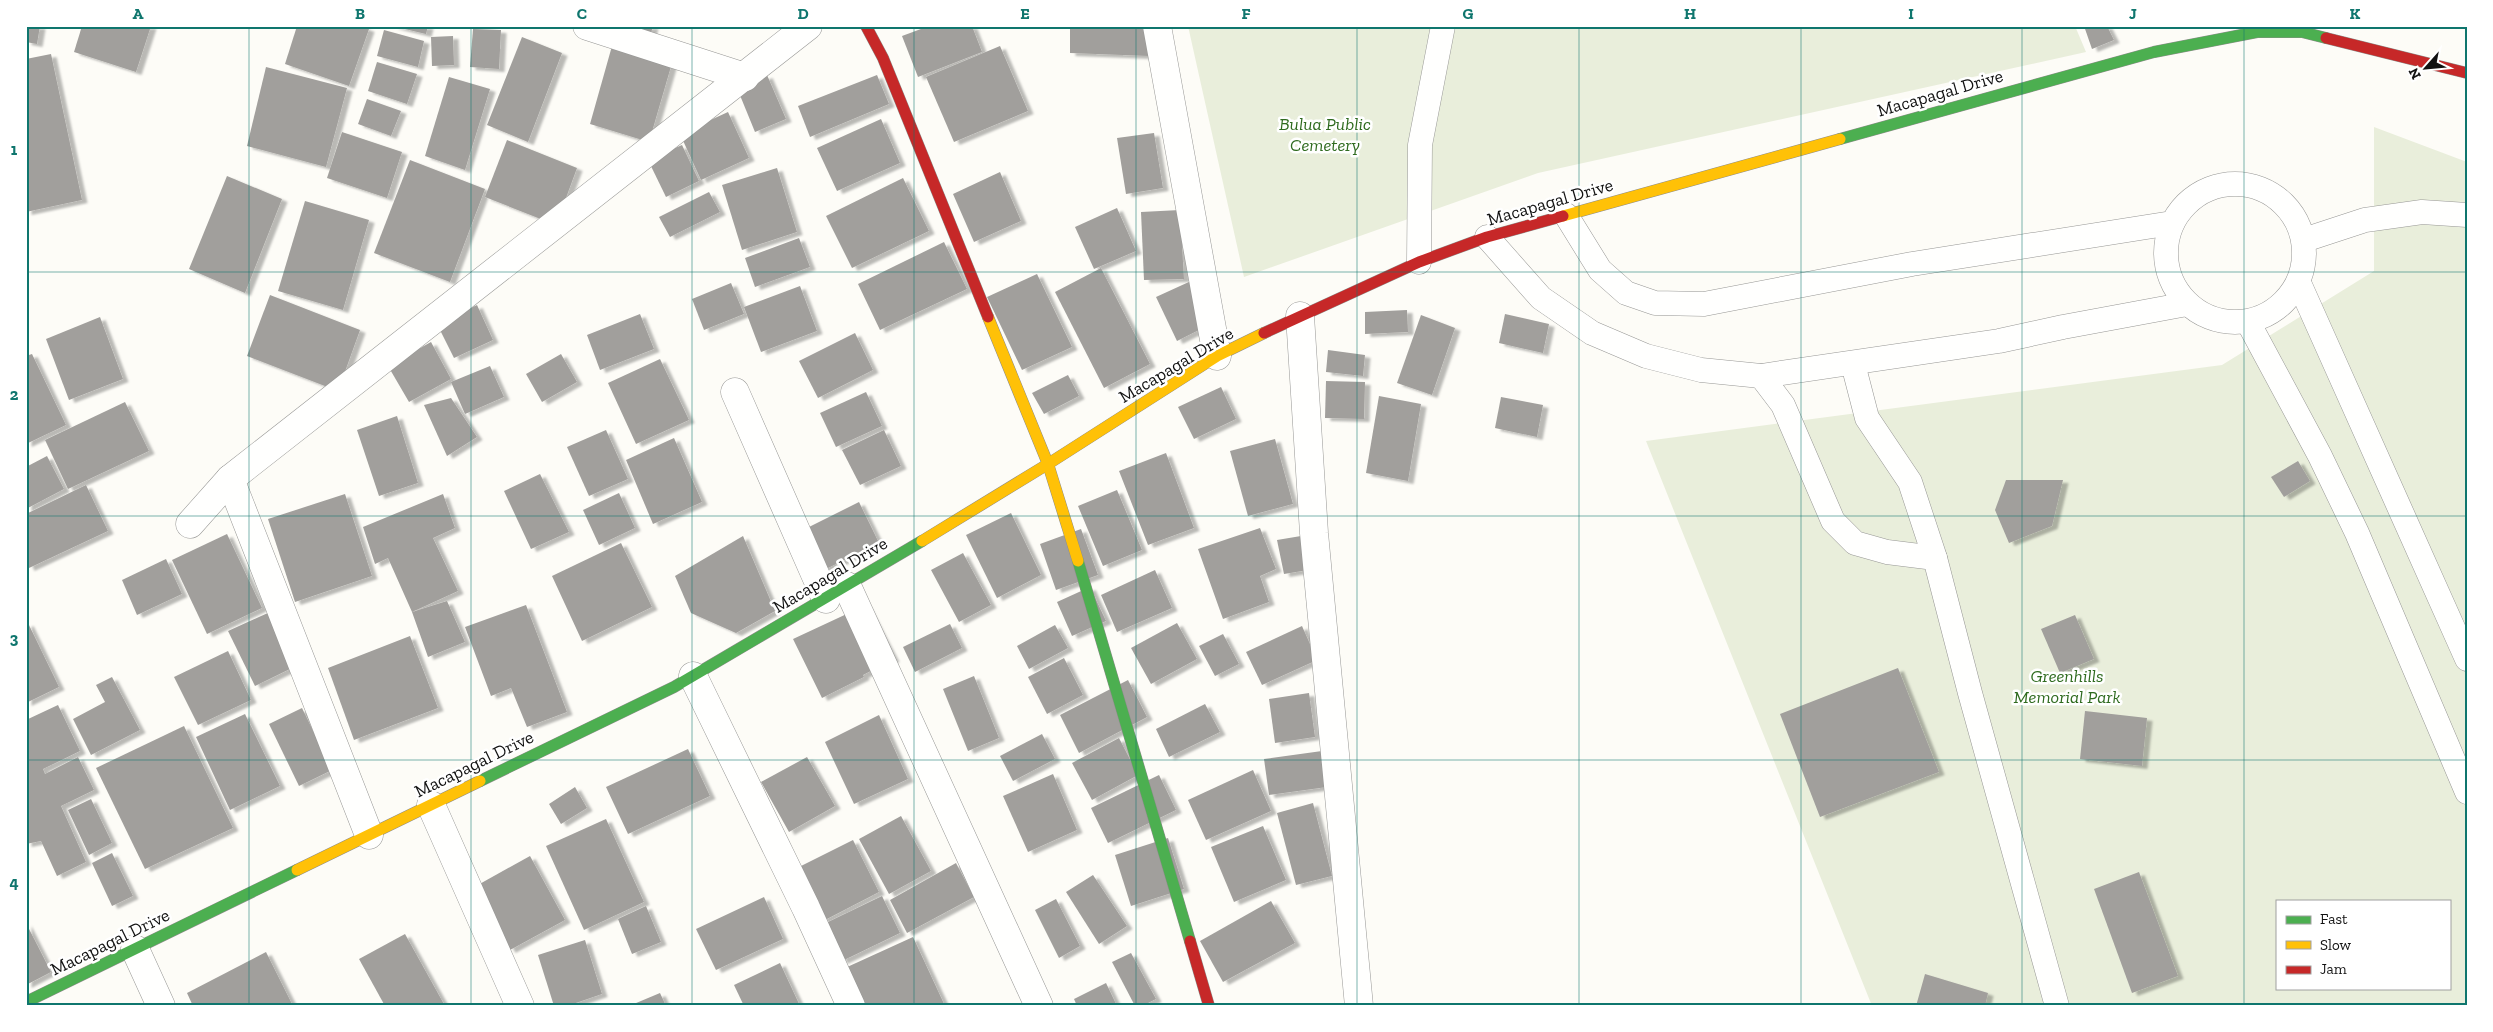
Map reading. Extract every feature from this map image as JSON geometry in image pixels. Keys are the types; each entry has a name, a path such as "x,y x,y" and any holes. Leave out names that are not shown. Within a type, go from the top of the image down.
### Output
{"main road":[{"path":"866,26 883,58 1048,464 1136,754 1209,1006"},
{"name":"Macapagal Drive","path":"26,1002 693,676 837,593 1048,464 1217,356 1419,262 1487,237 2154,52 2256,32 2302,32 2467,73"}],"street":[{"path":"587,26 745,77"},
{"path":"190,524 230,479 808,26"},
{"path":"1157,26 1217,356"},
{"path":"1300,316 1314,533 1359,1006"},
{"path":"735,392 837,593 1040,1006"},
{"path":"230,479 369,835"},
{"path":"693,676 806,908 851,1006"},
{"path":"431,805 520,1006"},
{"path":"135,949 161,1006"}],"lane":[{"path":"1419,262 1420,145 1443,26"},
{"path":"2222,184 2244,184 2265,190 2283,202 2296,220 2304,240 2305,262 2299,284 2286,301 2275,310 2248,322 2227,323 2206,317 2187,304 2174,287 2166,266 2166,244 2172,223 2184,205 2201,192 2222,184"},
{"path":"2304,240 2365,220 2422,212 2467,215"},
{"path":"1566,215 1600,270 1626,293 1655,303 1694,304 1704,304 1921,262 2172,223"},
{"path":"1487,237 1542,298 1592,333 1646,356 1701,370 1761,376 1853,364 1999,340 2187,304"},
{"path":"2299,284 2467,659"},
{"path":"2248,322 2320,456 2357,533 2467,792"},
{"path":"1853,364 1868,418 1910,482 1935,558 2057,1006"},
{"path":"1761,376 1783,405 1833,521 1855,543 1887,552 1935,558"}],"green space":[{"name":"Bulua Public Cemetery","path":"1188,26 2075,26 2086,52 1538,173 1244,277"},
{"name":"Greenhills Memorial Park","path":"2374,127 2467,162 2467,1006 1872,1006 1646,441 2222,365 2374,271"}],"building":[{"path":"26,26 40,26 37,44 26,42"},
{"path":"82,26 151,26 136,72 74,52"},
{"path":"297,26 361,26 369,29 349,86 285,64"},
{"path":"392,26 428,26 426,34"},
{"path":"630,26 653,26 651,33"},
{"path":"929,26 972,26 982,52 918,77 902,36"},
{"path":"1070,26 1150,26 1149,56 1070,53"},
{"path":"2084,26 2107,26 2114,40 2092,49"},
{"path":"473,29 501,30 499,69 470,67"},
{"path":"384,30 424,41 418,67 377,56"},
{"path":"453,36 454,65 432,66 431,37"},
{"path":"522,37 562,53 528,142 487,125"},
{"path":"612,46 672,63 649,142 590,124"},
{"path":"1000,46 1028,111 954,142 926,77"},
{"path":"51,54 82,200 26,212 26,59"},
{"path":"377,62 417,74 407,104 368,91"},
{"path":"266,67 347,88 326,167 247,146"},
{"path":"767,75 786,119 755,132 737,88"},
{"path":"877,75 889,104 810,137 798,106"},
{"path":"449,77 490,89 465,170 425,156"},
{"path":"367,99 401,111 391,136 358,124"},
{"path":"728,112 749,158 701,180 680,134"},
{"path":"881,119 900,163 837,191 817,148"},
{"path":"342,132 402,152 387,198 327,178"},
{"path":"1154,133 1163,188 1126,194 1117,138"},
{"path":"507,140 577,168 556,225 485,197"},
{"path":"682,145 699,181 666,197 648,160"},
{"path":"410,160 485,189 450,282 374,253"},
{"path":"777,168 797,232 742,250 722,185"},
{"path":"1000,172 1021,221 974,242 953,194"},
{"path":"227,176 282,199 245,293 189,269"},
{"path":"903,178 929,231 852,268 826,216"},
{"path":"709,192 720,212 670,237 659,217"},
{"path":"305,201 369,220 343,310 278,291"},
{"path":"1117,208 1136,251 1094,269 1075,227"},
{"path":"1180,210 1184,279 1144,280 1141,212"},
{"path":"799,238 810,267 755,287 745,258"},
{"path":"944,242 967,289 880,330 858,284"},
{"path":"1101,268 1150,364 1104,388 1055,292"},
{"path":"1037,274 1072,347 1022,370 987,297"},
{"path":"1191,281 1211,324 1177,341 1156,297"},
{"path":"731,283 744,314 704,330 692,299"},
{"path":"800,286 817,331 761,352 744,307"},
{"path":"270,295 360,330 338,391 247,356"},
{"path":"477,305 493,340 454,358 437,324"},
{"path":"1407,310 1408,332 1365,334 1365,312"},
{"path":"640,314 654,349 600,370 587,335"},
{"path":"1505,314 1549,324 1543,353 1499,343"},
{"path":"1421,315 1455,328 1432,395 1397,383"},
{"path":"100,317 123,379 69,400 46,339"},
{"path":"855,333 873,370 818,398 799,361"},
{"path":"431,342 451,379 409,402 388,366"},
{"path":"1328,350 1365,355 1363,376 1326,372"},
{"path":"32,354 66,425 26,444 26,356"},
{"path":"561,354 577,382 542,402 526,374"},
{"path":"660,359 689,420 636,444 608,383"},
{"path":"490,366 504,397 465,414 451,382"},
{"path":"1068,375 1079,396 1044,414 1032,393"},
{"path":"1326,381 1365,382 1364,419 1325,418"},
{"path":"1221,387 1236,419 1194,439 1178,407"},
{"path":"866,392 882,426 836,447 820,413"},
{"path":"1379,396 1421,404 1408,481 1366,473"},
{"path":"1501,397 1543,405 1537,437 1495,428"},
{"path":"451,398 477,437 447,456 424,405"},
{"path":"125,402 149,451 68,489 45,440"},
{"path":"397,416 418,483 379,496 357,430"},
{"path":"606,430 628,479 589,496 567,447"},
{"path":"884,430 901,466 860,485 842,450"},
{"path":"674,438 702,502 653,524 626,460"},
{"path":"1275,439 1293,504 1248,516 1230,451"},
{"path":"1166,453 1194,528 1148,545 1119,471"},
{"path":"47,456 64,489 26,509 26,467"},
{"path":"2298,461 2310,481 2284,497 2271,477"},
{"path":"540,474 569,532 531,549 504,491"},
{"path":"2006,480 2063,480 2052,526 2009,543 1995,510"},
{"path":"86,485 108,531 29,568 26,561 26,514"},
{"path":"1117,490 1142,550 1103,566 1078,506"},
{"path":"619,493 635,528 599,545 583,510"},
{"path":"345,494 372,576 295,602 268,519"},
{"path":"443,494 455,528 433,538 458,591 412,612 388,558 375,564 363,527"},
{"path":"859,502 879,543 824,570 805,529"},
{"path":"1011,513 1041,575 997,598 966,535"},
{"path":"1260,528 1276,569 1260,576 1269,602 1223,619 1198,549"},
{"path":"1081,529 1098,575 1056,590 1040,544"},
{"path":"227,534 262,608 207,634 172,560"},
{"path":"1307,535 1314,569 1284,574 1277,540"},
{"path":"743,536 775,611 736,633 691,613 675,576"},
{"path":"621,543 652,607 582,641 552,576"},
{"path":"963,553 991,605 959,622 931,570"},
{"path":"166,559 182,594 137,615 122,580"},
{"path":"1155,570 1172,608 1117,632 1101,595"},
{"path":"1090,587 1106,621 1072,636 1057,602"},
{"path":"447,601 465,642 428,657 412,612"},
{"path":"526,605 567,712 527,727 511,688 491,696 465,627"},
{"path":"866,605 894,659 863,675 864,677 822,698 793,639"},
{"path":"270,612 296,666 255,686 228,631"},
{"path":"2075,615 2094,659 2060,673 2041,629"},
{"path":"28,623 59,687 26,703 26,624"},
{"path":"1177,623 1197,659 1151,684 1131,648"},
{"path":"950,624 962,648 915,672 903,647"},
{"path":"1055,625 1068,648 1029,669 1017,646"},
{"path":"1302,626 1317,660 1262,685 1246,652"},
{"path":"1223,634 1239,664 1215,676 1199,646"},
{"path":"410,636 438,708 354,740 328,668"},
{"path":"228,651 251,700 198,725 174,677"},
{"path":"1064,658 1083,695 1047,714 1028,677"},
{"path":"1898,668 1939,772 1820,817 1780,714"},
{"path":"974,676 999,738 968,751 943,689"},
{"path":"112,677 140,730 91,755 73,719 105,702 96,685"},
{"path":"1128,680 1147,717 1079,753 1060,715"},
{"path":"1309,693 1315,737 1275,743 1269,699"},
{"path":"1205,704 1220,732 1169,757 1156,729"},
{"path":"58,705 80,751 43,769 45,774 78,757 94,790 61,806 86,862 57,876 41,841 26,844 26,720"},
{"path":"302,708 332,770 299,786 269,724"},
{"path":"2085,711 2147,718 2142,766 2080,759"},
{"path":"245,714 280,786 230,810 196,737"},
{"path":"879,715 908,779 854,804 825,742"},
{"path":"184,726 233,828 145,869 96,768"},
{"path":"1042,734 1055,759 1013,781 1000,756"},
{"path":"1119,738 1138,775 1092,800 1072,763"},
{"path":"688,749 710,796 628,834 606,787"},
{"path":"1322,751 1327,787 1269,795 1264,759"},
{"path":"807,757 835,806 789,832 761,782"},
{"path":"1253,770 1271,811 1206,840 1188,800"},
{"path":"1053,774 1077,830 1028,852 1003,796"},
{"path":"1159,775 1176,810 1108,843 1091,808"},
{"path":"575,787 587,808 561,824 549,804"},
{"path":"91,799 112,843 89,855 68,810"},
{"path":"1313,803 1332,876 1296,885 1277,813"},
{"path":"901,816 931,871 889,894 859,839"},
{"path":"606,819 644,902 584,930 546,846"},
{"path":"1263,826 1286,880 1234,902 1211,847"},
{"path":"1168,838 1184,889 1131,906 1115,855"},
{"path":"853,840 879,892 823,921 797,868"},
{"path":"112,853 133,896 112,906 92,863"},
{"path":"530,856 565,920 510,950 476,886"},
{"path":"956,863 974,897 907,933 890,900"},
{"path":"2139,872 2178,976 2132,993 2094,889"},
{"path":"1093,875 1127,926 1099,944 1066,892"},
{"path":"882,896 900,933 842,961 824,924"},
{"path":"764,897 783,939 716,970 696,929"},
{"path":"1056,899 1080,946 1059,958 1035,910"},
{"path":"1271,901 1295,943 1223,982 1200,941"},
{"path":"646,906 661,942 632,954 618,919"},
{"path":"26,923 51,972 26,985"},
{"path":"405,934 445,1006 385,1006 359,959"},
{"path":"913,937 945,1006 862,1006 845,968"},
{"path":"585,940 602,994 567,1006 554,1006 538,955"},
{"path":"266,952 293,1006 193,1006 187,993"},
{"path":"1131,953 1156,999 1142,1006 1135,1006 1112,962"},
{"path":"780,963 800,1006 744,1006 734,985"},
{"path":"1925,974 1988,993 1985,1006 1916,1006"},
{"path":"1106,983 1117,1006 1077,1006 1074,999"},
{"path":"660,993 666,1006 629,1006"}],"traffic: fast":[{"path":"1840,139 2154,52 2257,32 2302,32 2326,38"},
{"path":"480,781 674,687 922,541"},
{"path":"1078,561 1190,941"},
{"path":"26,1002 297,870"}],"traffic: slow":[{"path":"1563,216 1840,139"},
{"path":"988,317 1048,464 1078,561"},
{"path":"922,541 1048,464 1217,356 1264,333"},
{"path":"297,870 480,781"}],"traffic: jam":[{"path":"866,26 883,58 988,317"},
{"path":"2326,38 2467,73"},
{"path":"1264,333 1419,262 1487,237 1563,216"},
{"path":"1190,941 1209,1006"}]}
